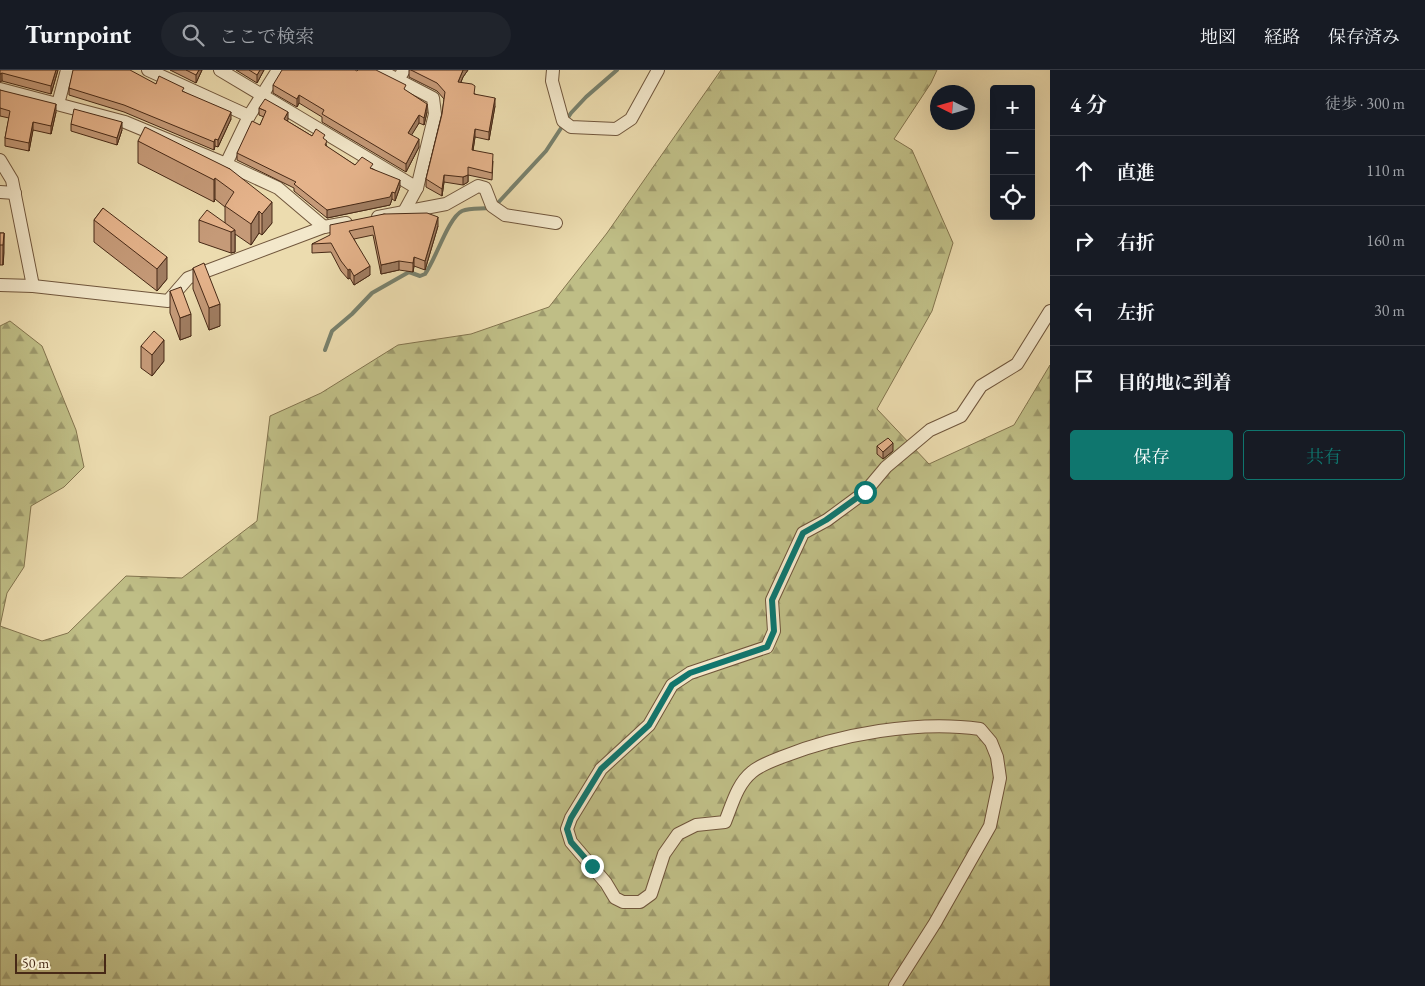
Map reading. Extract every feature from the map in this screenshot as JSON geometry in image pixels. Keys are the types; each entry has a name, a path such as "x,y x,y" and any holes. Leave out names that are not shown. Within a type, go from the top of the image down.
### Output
{"street":[{"path":"58,104 67,70"},
{"path":"148,70 249,116"},
{"path":"220,70 417,188"},
{"path":"226,164 249,116 278,70"},
{"path":"379,70 400,75 433,98 436,114 417,188 405,210"},
{"path":"553,70 552,81 563,121 571,127 616,129 631,119 658,70"},
{"path":"0,89 125,122 226,164 278,188 324,228"},
{"path":"0,160 12,180 33,286"},
{"path":"0,285 33,286 168,301 188,278 324,228 405,210 446,204 478,186 485,188 492,206 505,215 556,223"},
{"path":"0,192 15,193"},
{"path":"895,986 935,923 990,826 1000,778 997,757 991,742 980,730 958,726 844,736 764,764 751,772 740,787 725,822 696,825 678,834 664,854 651,894 640,902 623,902 615,898 606,883 571,842 567,829 571,818 601,769 649,725 672,685 690,673 767,647 774,631 772,600 803,533 826,520 865,492 886,467 930,430 961,416 981,386 1017,364 1050,311"}],"green space":[{"path":"721,70 937,70 931,83 894,139 912,150 953,243 932,311 877,409 929,464 1014,425 1050,365 1050,986 0,986 0,626 42,641 68,633 126,576 182,578 257,521 270,416 321,393 398,345 471,334 549,307 607,233"},
{"path":"10,321 42,346 76,430 84,467 64,487 31,506 24,567 7,593 0,626 0,326"}],"building":[{"path":"0,70 56,70 51,86 0,74"},
{"path":"73,70 130,70 156,84 159,76 184,88 182,91 231,112 218,140 215,139 214,142 124,105 69,88"},
{"path":"186,70 199,70 196,75"},
{"path":"249,70 260,70 257,75"},
{"path":"282,70 376,70 406,85 404,89 427,104 424,118 419,115 408,133 419,139 406,164 322,114 324,110 299,95 297,99 273,85"},
{"path":"411,70 463,70 458,82 475,86 474,94 495,98 489,132 475,129 472,150 493,154 492,173 468,167 468,175 463,177 444,175 442,189 426,179 442,114 445,92 437,83"},
{"path":"0,90 56,104 51,126 33,122 29,143 5,138 10,111 0,108"},
{"path":"265,99 288,112 284,119 312,136 316,129 325,135 323,138 327,141 325,145 355,165 362,157 373,164 370,168 400,180 395,193 392,192 390,197 327,210 294,184 296,182 237,153 252,121 260,125 266,111 259,108"},
{"path":"74,109 122,122 117,138 71,124"},
{"path":"145,127 230,169 272,202 262,214 259,211 251,224 225,206 234,192 215,178 214,180 138,141"},
{"path":"103,208 167,257 157,269 94,220"},
{"path":"207,210 235,230 231,232 199,220"},
{"path":"427,213 438,217 425,261 414,257 413,263 399,261 381,265 373,226 349,231 370,266 354,276 350,269 348,270 341,261 331,243 312,244 330,235 330,225 384,214"},
{"path":"0,233 4,233 3,245 0,245"},
{"path":"204,263 220,304 209,308 193,268"},
{"path":"181,287 191,314 180,318 170,291"},
{"path":"154,331 164,340 152,355 141,346"},
{"path":"888,438 893,443 883,452 877,446"}],"waterway":[{"path":"496,205 546,151 571,113 617,70"},
{"path":"325,350 332,331 372,293 409,272 420,276 425,274 447,230 457,215 465,210 489,208"}],"route":[{"path":"592,866 571,842 567,829 571,818 601,769 649,725 672,685 690,673 720,661 767,647 774,631 772,600 792,553 803,533 826,520 865,492"}]}
